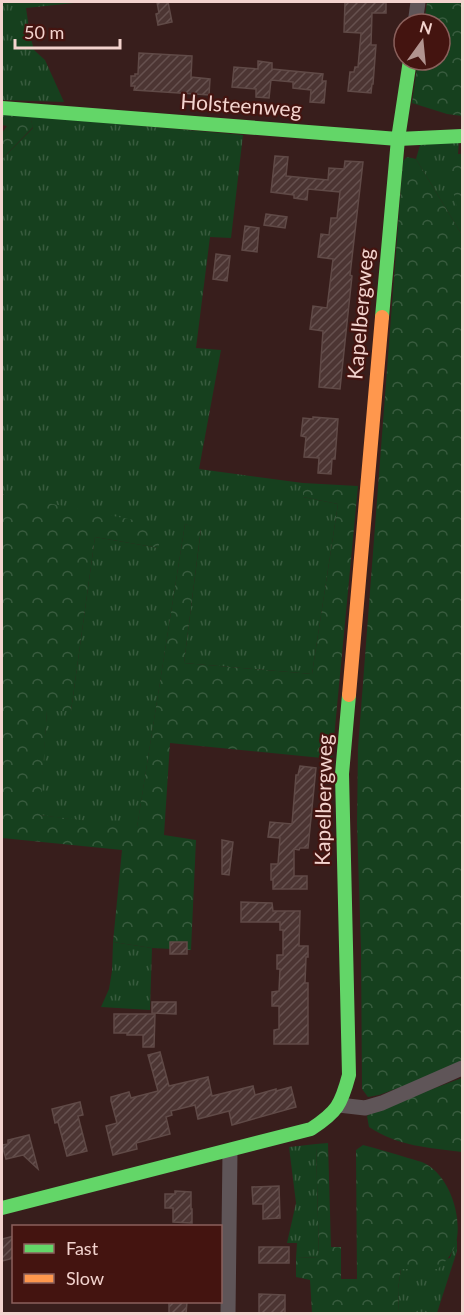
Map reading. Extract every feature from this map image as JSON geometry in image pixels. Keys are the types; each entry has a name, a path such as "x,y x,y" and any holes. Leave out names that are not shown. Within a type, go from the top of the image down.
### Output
{"street":[{"path":"398,139 408,72"},
{"name":"Holsteenweg","path":"2,108 398,139 462,136"},
{"name":"Kapelbergweg","path":"2,1208 311,1129 329,1118 339,1105 349,1075 342,774 398,139"},
{"path":"339,1105 365,1108 462,1068"},
{"path":"228,1314 230,1150"}],"green space":[{"path":"2,2 84,2 26,8 34,50 45,60 64,102 2,100"},
{"path":"427,2 462,2 462,116 447,114 412,103 416,72 452,72 452,12 426,12"},
{"path":"2,115 30,116 33,127 2,159 2,133 7,126 2,125"},
{"path":"30,116 243,135 231,238 210,237 196,348 221,350 199,469 303,483 303,497 338,504 312,674 184,663 201,529 185,524 137,828 39,815 47,710 71,711 95,537 159,548 2,494 2,159 33,128"},
{"path":"459,141 458,154 462,154 462,235 416,159 420,145"},
{"path":"407,157 416,159 462,235 462,1065 368,1097 362,1089 357,824 358,748 403,161"},
{"path":"462,161 462,215 455,202 449,162"},
{"path":"303,483 358,486 332,759 170,743 164,835 196,840 191,950 152,948 113,942 122,850 2,838 2,494 159,525 159,548 95,537 71,711 47,711 40,815 137,827 185,524 201,528 184,663 312,674 338,504 303,497"},
{"path":"113,942 152,948 150,1010 101,1007 109,989"},
{"path":"462,1078 462,1152 402,1142 369,1127 367,1116 378,1109"},
{"path":"328,1143 331,1247 341,1247 341,1279 357,1279 356,1150 363,1145 424,1163 441,1178 452,1196 458,1228 454,1247 438,1269 401,1269 398,1289 399,1313 312,1313 310,1280 296,1277 296,1258 319,1257 316,1144"},
{"path":"316,1144 319,1257 296,1258 297,1243 287,1243 296,1203 289,1147"},
{"path":"457,1239 457,1251 437,1313 399,1314 398,1289 401,1269 450,1258"}],"building":[{"path":"157,2 168,2 172,22 158,25"},
{"path":"345,2 386,2 386,13 372,13 371,45 376,45 371,93 348,91 350,72 354,72 355,67 358,67 361,33 344,32"},
{"path":"139,53 192,56 191,77 210,79 209,95 134,90 135,86 131,86 131,76 138,74"},
{"path":"258,61 272,63 272,69 323,74 322,81 326,81 324,103 310,102 311,90 293,88 293,82 271,80 269,98 256,97 256,89 232,87 234,67 258,69"},
{"path":"275,156 288,157 286,176 328,180 329,168 344,169 345,161 363,162 340,389 319,387 323,331 310,329 313,306 327,308 333,259 318,257 321,234 329,235 331,218 337,218 340,192 308,189 307,200 294,198 294,195 271,192"},
{"path":"266,214 287,217 285,228 264,225"},
{"path":"245,226 259,228 257,252 242,250"},
{"path":"216,254 230,256 227,281 213,279"},
{"path":"313,417 338,419 335,459 332,459 331,474 318,473 319,458 304,457 306,437 301,436 303,418 313,419"},
{"path":"300,766 316,768 308,848 294,849 294,876 307,876 307,889 273,889 271,864 278,864 280,838 268,837 270,822 292,824 296,775 298,775"},
{"path":"222,840 233,842 229,875 222,874"},
{"path":"241,902 272,903 273,911 300,911 299,946 308,946 305,983 308,983 308,1044 274,1044 274,1030 279,1029 279,1006 272,1006 272,992 279,991 280,969 277,969 277,955 283,955 283,930 280,930 280,922 241,922"},
{"path":"170,942 187,942 187,954 170,954"},
{"path":"152,1002 176,1002 176,1014 152,1013"},
{"path":"114,1014 155,1014 154,1047 143,1047 143,1035 114,1033"},
{"path":"160,1052 169,1086 208,1077 212,1096 253,1086 255,1095 291,1087 296,1107 232,1125 229,1111 198,1119 195,1105 171,1111 172,1115 166,1117 170,1134 136,1143 137,1149 113,1155 106,1126 117,1123 111,1097 129,1092 131,1098 158,1091 148,1055"},
{"path":"80,1102 83,1115 78,1116 87,1151 67,1156 52,1109"},
{"path":"29,1135 38,1169 23,1155 6,1159 2,1145 8,1144 8,1140"},
{"path":"279,1186 280,1218 263,1219 263,1204 253,1204 252,1187"},
{"path":"175,1191 191,1192 192,1223 173,1222 173,1208 165,1208 165,1194 175,1194"},
{"path":"12,1236 12,1258 2,1261 2,1239"},
{"path":"259,1247 289,1247 289,1263 259,1263"},
{"path":"259,1294 285,1295 285,1314 259,1314"},
{"path":"169,1303 187,1303 186,1314 169,1314"}],"traffic: fast":[{"path":"382,317 398,139 408,72"},
{"path":"2,108 398,139 462,136"},
{"path":"2,1208 311,1129 327,1118 337,1107 349,1075 342,774 349,695"}],"traffic: slow":[{"path":"349,695 382,317"}]}
